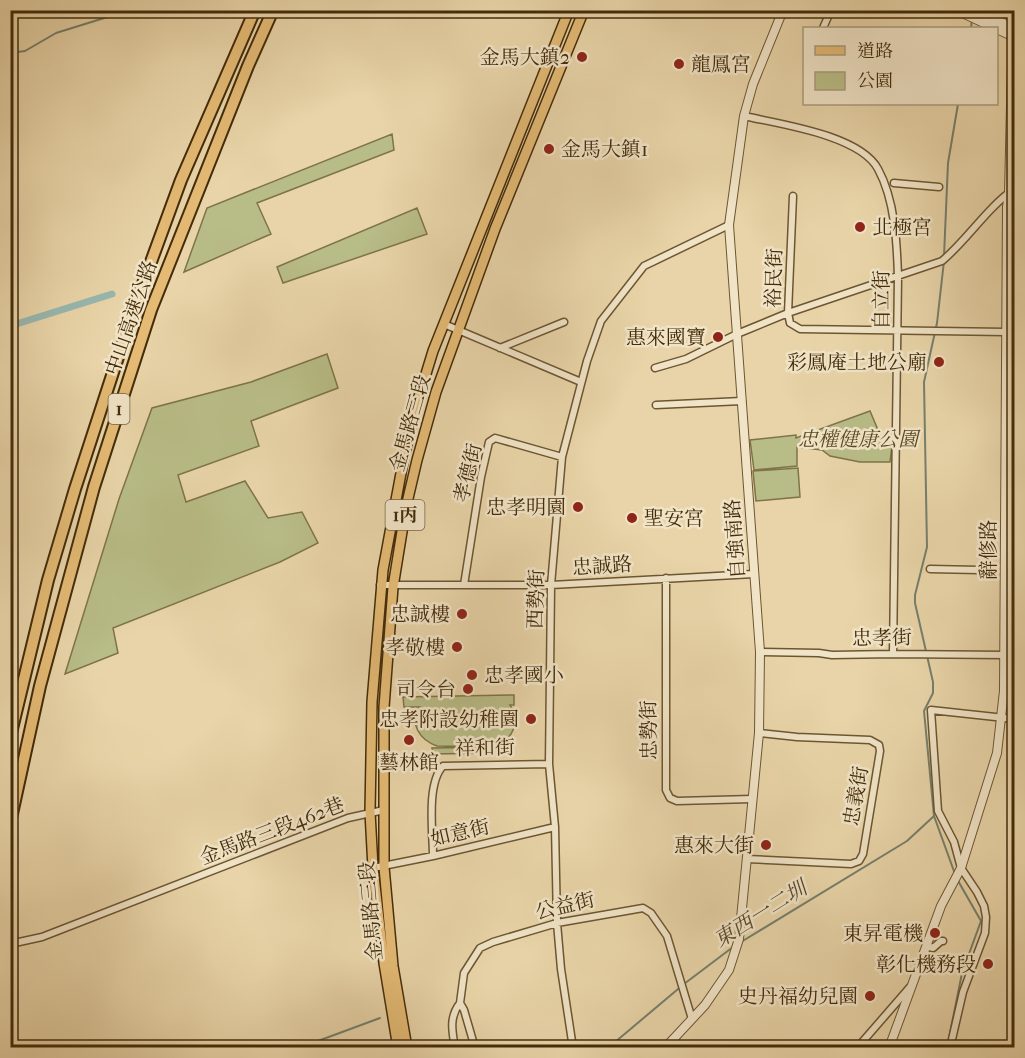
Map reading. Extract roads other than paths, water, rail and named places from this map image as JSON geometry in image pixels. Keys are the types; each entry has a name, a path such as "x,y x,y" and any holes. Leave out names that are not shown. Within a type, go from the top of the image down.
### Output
{"highway":[{"name":"中山高速公路","path":"10,737 48,580 133,311 181,180 255,10"},
{"name":"中山高速公路","path":"10,823 40,686 94,487 147,321 248,66 273,10"}],"main road":[{"name":"金馬路三段","path":"407,1047 392,985 373,868 370,732 380,585 414,413 444,324 569,10"},
{"name":"金馬路三段","path":"398,1047 384,867 384,707 393,587 406,507 436,392 495,230 584,10"}],"street":[{"name":"自強南路","path":"665,1047 692,1018 729,970 739,939 759,733 760,652 729,225 744,116 753,84 783,10"},
{"path":"823,27 831,10"},
{"path":"956,10 971,12 1014,33"},
{"name":"辭修路","path":"889,1047 941,906 958,874 997,753 1002,717 1005,655 1007,207 1012,191 1014,33"},
{"name":"自立街","path":"744,116 831,136 863,154 877,167 894,224 898,277 892,654"},
{"path":"894,183 939,187"},
{"path":"655,368 686,359 737,334 788,313 942,261 1012,191"},
{"name":"裕民街","path":"793,196 788,313 790,323 800,329 1006,332"},
{"name":"西勢街","path":"573,1047 556,922 555,827 549,764 551,585 562,457 581,382 601,321 644,266 729,225"},
{"path":"501,348 564,322"},
{"path":"444,324 581,382"},
{"path":"656,405 742,401"},
{"name":"孝德街","path":"464,585 481,477 489,442 495,438 562,457"},
{"path":"930,569 979,570"},
{"name":"忠誠路","path":"380,585 393,587 551,585 754,574"},
{"name":"忠勢街","path":"666,578 666,790 670,798 677,801 752,799"},
{"name":"忠孝街","path":"760,652 819,652 832,655 1005,655"},
{"path":"950,1047 963,992 986,925 984,906 958,874 954,842 938,811 931,710 1014,719"},
{"name":"忠義街","path":"747,859 851,864 859,861 863,854 880,751 879,745 870,740 759,733"},
{"name":"祥和街","path":"433,856 433,785 438,771 443,766 549,764"},
{"name":"金馬路三段462巷","path":"10,944 42,937 284,841 370,812 384,810"},
{"name":"如意街","path":"373,868 555,827"},
{"name":"公益街","path":"475,1047 460,1003 464,973 480,948 556,922 643,908 651,913 667,936 692,1018"},
{"path":"926,946 933,948 944,941"},
{"path":"857,1047 910,986"},
{"path":"455,1047 452,1018 460,1003"}],"waterway":[{"path":"10,53 25,51 56,33 130,10"},
{"path":"971,27 973,10"},
{"path":"944,256 948,163 958,105"},
{"path":"944,261 937,323 924,382 927,547 915,603 933,682 933,693 924,711 934,816 955,874"},
{"path":"10,326 112,294"},
{"name":"東西一二圳","path":"741,942 907,841 934,816"},
{"path":"947,1048 962,973 981,921 957,879"},
{"name":"東西一二圳","path":"608,1048 684,984 733,947"},
{"path":"299,1048 380,1018"}],"place":[{"name":"金馬大鎮2","path":"582,57"},
{"name":"龍鳳宮","path":"679,64"},
{"name":"金馬大鎮1","path":"549,149"},
{"name":"北極宮","path":"860,227"},
{"name":"惠來國寶","path":"718,337"},
{"name":"彩鳳庵土地公廟","path":"939,362"},
{"name":"忠孝明園","path":"578,507"},
{"name":"聖安宮","path":"632,518"},
{"name":"忠誠樓","path":"462,614"},
{"name":"孝敬樓","path":"457,647"},
{"name":"忠孝國小","path":"472,675"},
{"name":"司令台","path":"468,689"},
{"name":"忠孝附設幼稚園","path":"531,719"},
{"name":"藝林館","path":"409,740"},
{"name":"惠來大街","path":"766,845"},
{"name":"東昇電機","path":"935,933"},
{"name":"彰化機務段","path":"988,964"},
{"name":"史丹福幼兒園","path":"870,996"}],"park label":[{"name":"忠權健康公園","path":"858,439"}]}
